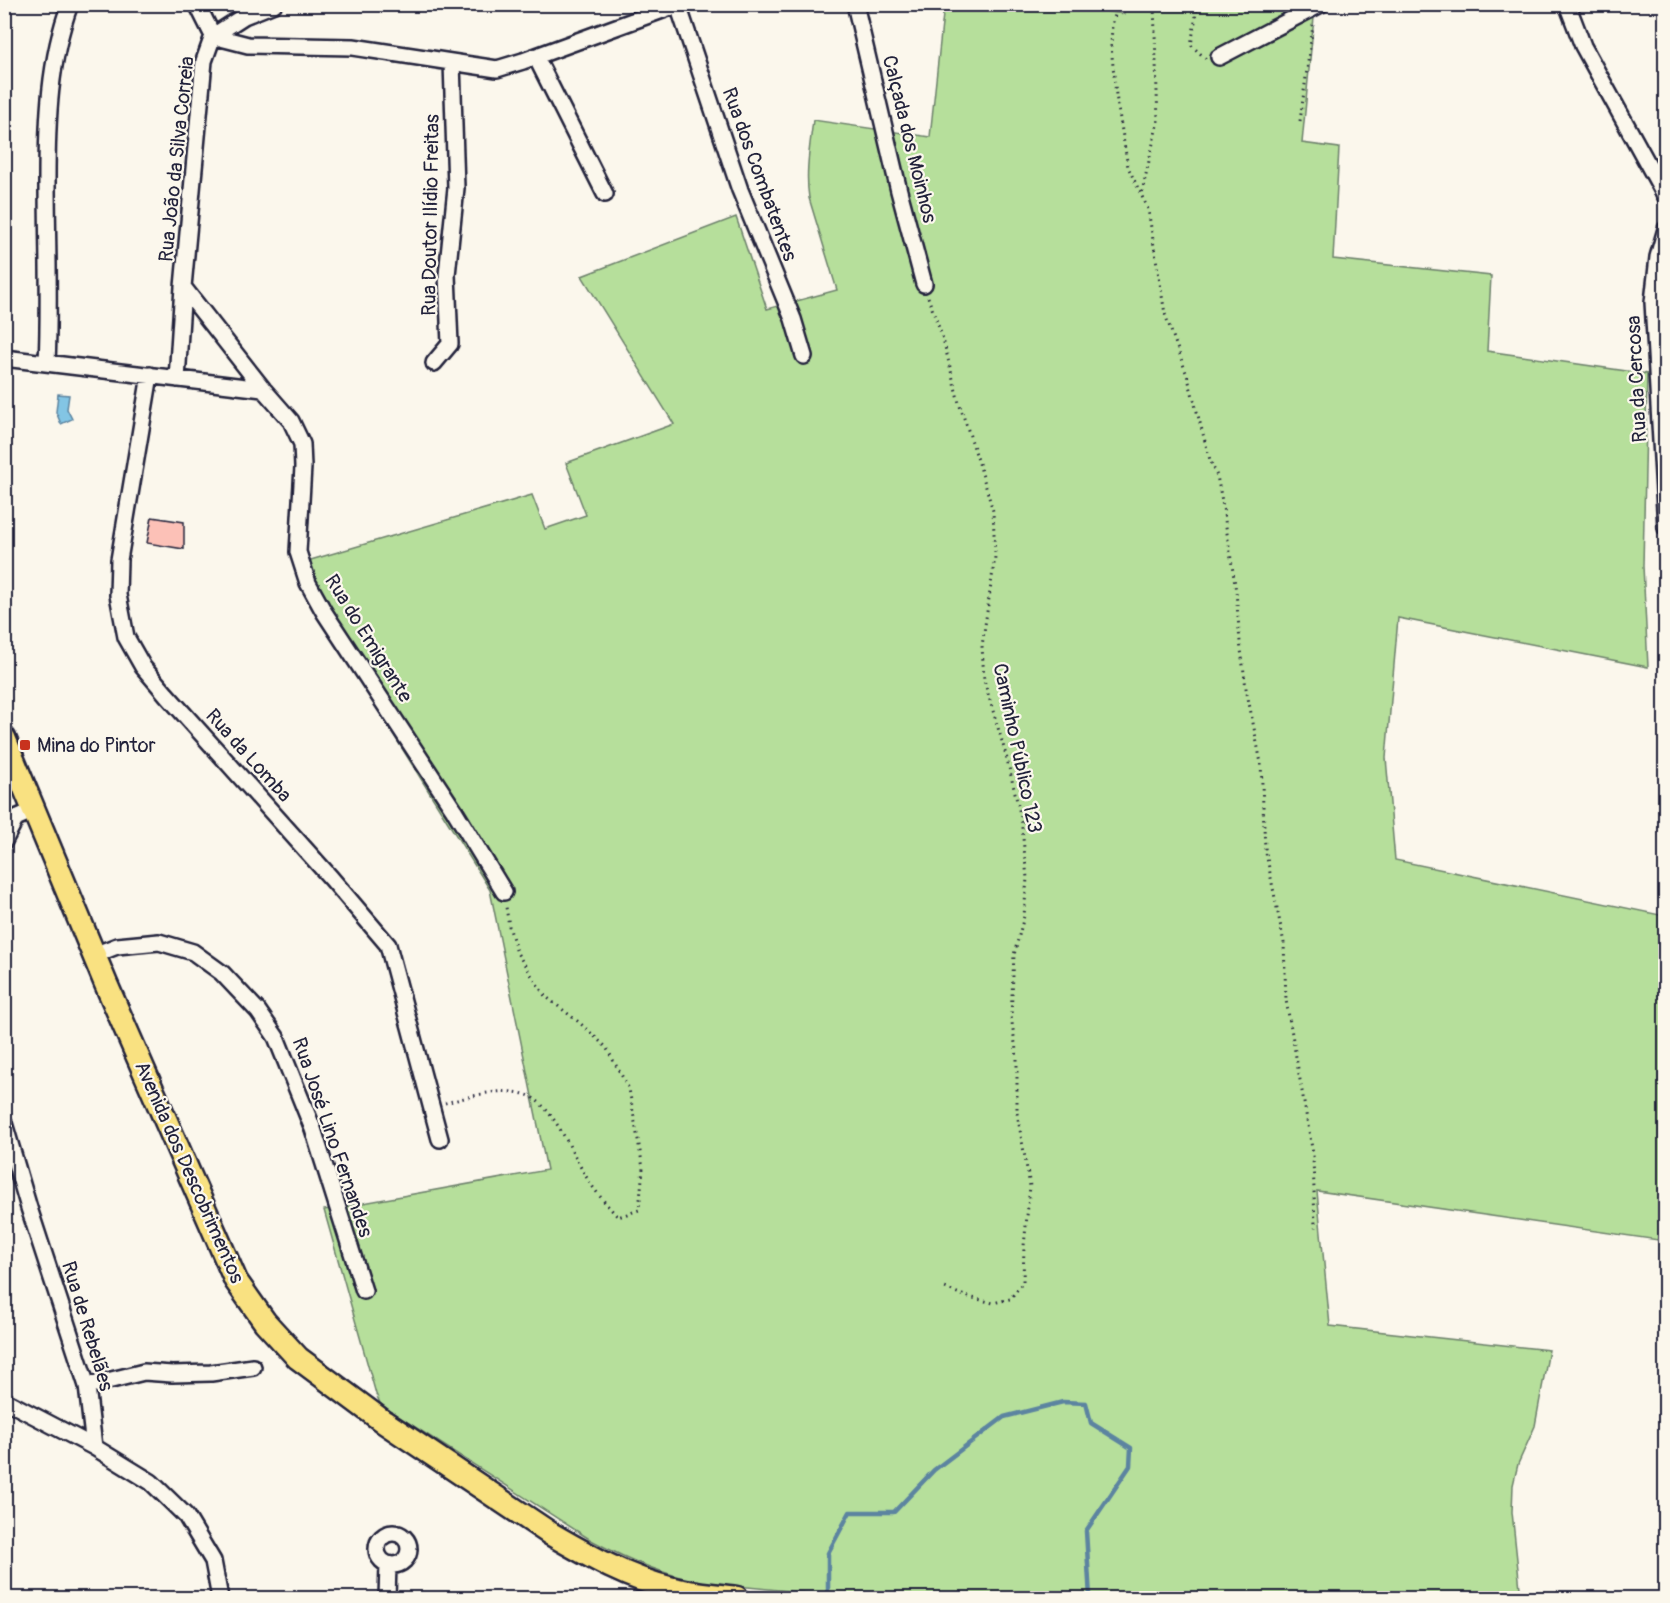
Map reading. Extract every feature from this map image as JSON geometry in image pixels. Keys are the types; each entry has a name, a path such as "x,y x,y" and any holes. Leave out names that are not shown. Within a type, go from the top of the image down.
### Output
{"main road":[{"name":"Avenida dos Descobrimentos","path":"4,738 94,955 236,1281 265,1322 298,1358 384,1422 551,1534 610,1566 642,1579 673,1589 737,1599"}],"street":[{"path":"47,363 49,320 47,125 56,59 70,4"},
{"path":"197,4 213,36 248,45 352,47 497,69 678,5"},
{"path":"213,36 244,16 274,4"},
{"name":"Calçada dos Moinhos","path":"855,4 899,191 924,284"},
{"path":"1567,4 1583,46 1661,177 1665,197"},
{"name":"Rua dos Combatentes","path":"678,5 740,190 793,318 804,356"},
{"path":"1219,57 1318,6"},
{"name":"Rua João da Silva Correia","path":"177,379 183,287 204,61 213,36"},
{"path":"536,57 605,194"},
{"name":"Rua Doutor Ilídio Freitas","path":"434,363 450,344 447,275 456,188 452,62"},
{"name":"Rua da Cercosa","path":"1665,229 1658,257 1653,302 1665,528"},
{"name":"Rua do Emigrante","path":"183,287 262,389 291,421 302,444 303,467 298,552 308,583 324,612 454,810 504,892"},
{"path":"4,358 262,389"},
{"name":"Rua da Lomba","path":"150,375 119,560 118,595 126,637 143,667 388,945 440,1139"},
{"path":"4,841 16,818 34,810"},
{"name":"Rua José Lino Fernandes","path":"94,955 117,946 159,942 193,952 222,973 258,1011 276,1037 313,1129 364,1291"},
{"name":"Rua de Rebelães","path":"4,1123 87,1386 94,1446"},
{"path":"87,1386 144,1372 171,1374 253,1367"},
{"path":"4,1400 94,1446 152,1482 186,1516 213,1561 220,1599"},
{"path":"387,1599 388,1564"}],"path":[{"path":"1118,4 1112,25 1111,46 1116,95 1128,167 1148,209 1165,314 1188,378 1210,460 1217,476 1222,501 1236,591 1246,688 1261,764 1265,848 1284,943 1287,1000 1313,1154 1314,1228"},
{"path":"1141,194 1158,121 1154,4"},
{"path":"1198,4 1191,45 1204,59 1219,57"},
{"path":"1300,121 1318,6"},
{"name":"Caminho Público 123","path":"924,284 943,339 959,403 993,511 995,557 982,646 984,680 1006,755 1021,818 1027,878 1023,916 1014,955 1011,1016 1017,1057 1017,1113 1030,1186 1023,1282 1010,1299 993,1303 945,1288"},
{"path":"431,1106 474,1095 506,1092 529,1096 549,1112 584,1173 601,1198 618,1217 639,1210 643,1168 629,1089 606,1047 545,996 517,953 508,926 504,892"}],"green space":[{"path":"1126,4 1312,4 1315,7 1302,143 1339,148 1333,259 1491,276 1487,351 1647,374 1643,566 1648,667 1398,618 1386,758 1395,860 1665,916 1665,1241 1317,1191 1330,1326 1549,1350 1535,1426 1518,1464 1513,1485 1512,1512 1521,1598 863,1598 706,1583 661,1572 591,1540 380,1403 324,1210 547,1170 490,890 321,618 297,564 532,495 545,529 586,515 566,463 674,424 582,276 736,217 767,309 837,290 809,198 809,149 813,120 930,137 944,5 1064,5 1124,14"}],"water":[{"path":"58,394 69,395 67,409 72,419 61,424 56,412"}],"building":[{"path":"152,517 184,522 184,549 147,543"}],"waterway":[{"path":"828,1598 828,1553 850,1512 894,1512 934,1470 1004,1417 1063,1402 1086,1403 1091,1423 1131,1448 1130,1466 1086,1531 1090,1598"}],"place":[{"name":"Mina do Pintor","path":"25,745"}]}
